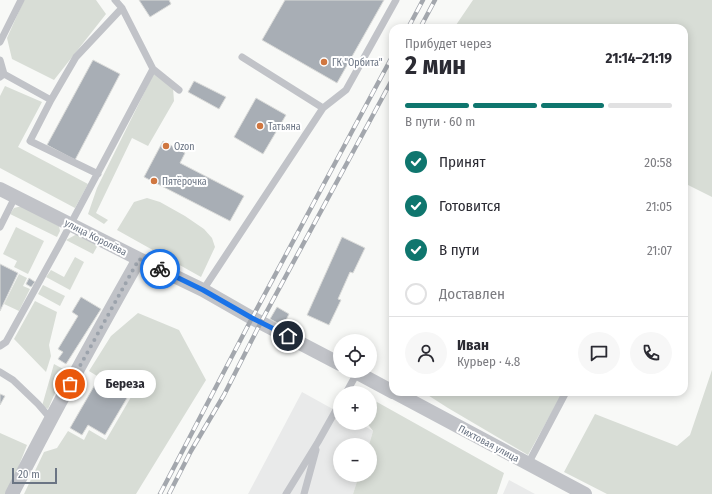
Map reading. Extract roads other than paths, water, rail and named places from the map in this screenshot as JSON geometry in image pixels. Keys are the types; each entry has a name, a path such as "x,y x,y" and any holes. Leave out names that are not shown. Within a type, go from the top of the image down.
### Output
{"street":[{"name":"улица Королёва","path":"0,189 203,290 252,318 333,360"},
{"path":"12,494 51,418 139,259"},
{"name":"Пихтовая улица","path":"367,378 389,390"},
{"name":"Пихтовая улица","path":"400,396 584,494"}],"lane":[{"path":"0,42 21,0"},
{"path":"115,0 122,8 153,69 179,90"},
{"path":"203,290 323,108 346,90 396,0"},
{"path":"98,174 30,141 51,100 76,57 122,8"},
{"path":"242,56 323,108"},
{"path":"0,60 2,75 51,100"},
{"path":"0,346 6,342 98,174 153,69"},
{"path":"0,227 15,197"},
{"path":"0,372 13,380 51,418"},
{"path":"528,464 564,396"},
{"path":"286,494 333,415"},
{"path":"304,494 318,442"}],"railway":[{"path":"410,24 423,0"},
{"path":"422,24 435,0"},
{"path":"160,494 252,318 389,62"},
{"path":"169,494 191,451 224,395 261,322 389,85"}],"place":[{"name":"ГК \"Орбита\"","path":"324,62"},
{"name":"Татьяна","path":"260,126"},
{"name":"Ozon","path":"166,146"},
{"name":"Пятёрочка","path":"154,181"},
{"name":"Береза","path":"70,384"}]}
